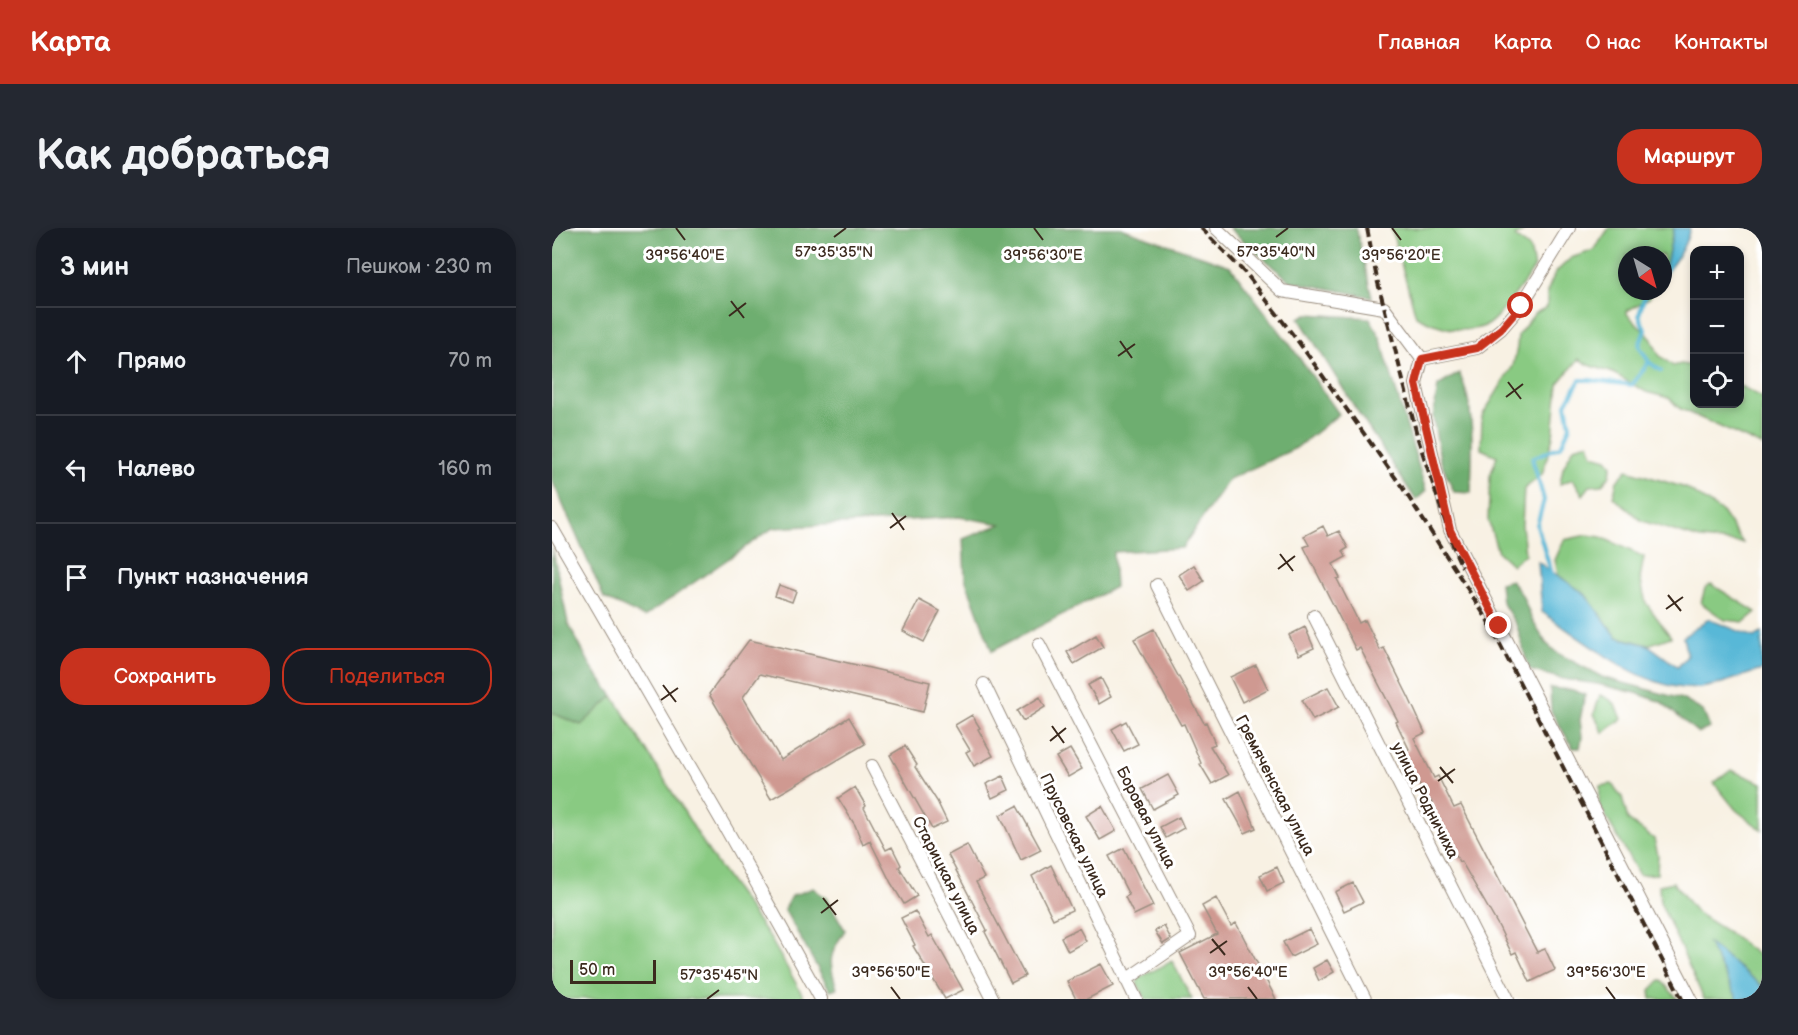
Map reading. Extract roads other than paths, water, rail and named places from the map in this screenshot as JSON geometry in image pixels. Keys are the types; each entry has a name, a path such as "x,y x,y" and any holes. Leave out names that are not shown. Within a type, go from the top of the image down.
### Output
{"street":[{"path":"1216,228 1282,291 1384,308 1422,359"},
{"path":"1422,359 1477,348 1501,329 1521,306 1569,228"},
{"path":"1422,359 1416,384 1450,530 1691,999"},
{"path":"552,528 728,832 821,999"},
{"name":"Гремяченская улица","path":"1157,585 1365,999"},
{"name":"улица Родничиха","path":"1314,616 1508,999"},
{"name":"Боровая улица","path":"1039,644 1190,936 1126,980"},
{"name":"Прусовская улица","path":"984,684 1136,999"},
{"name":"Старицкая улица","path":"872,766 993,999"}],"water":[{"path":"1674,228 1690,228 1682,250 1672,264 1672,246 1670,246"},
{"path":"1538,562 1585,594 1617,637 1648,645 1678,667 1687,656 1683,637 1708,619 1754,637 1762,633 1762,670 1700,688 1680,688 1659,683 1638,674 1616,663 1542,612"},
{"path":"1707,942 1762,986 1762,999 1738,999"}],"waterway":[{"path":"1552,575 1537,525 1544,500 1532,458 1561,446 1570,426 1566,404 1580,380 1632,385 1649,362 1639,346 1645,330 1639,315 1643,300"},
{"path":"1649,362 1661,371"}],"railway":[{"path":"1201,228 1248,276 1300,344 1402,487 1487,619 1682,999"},
{"path":"1367,228 1377,279 1418,439 1462,567"}]}
